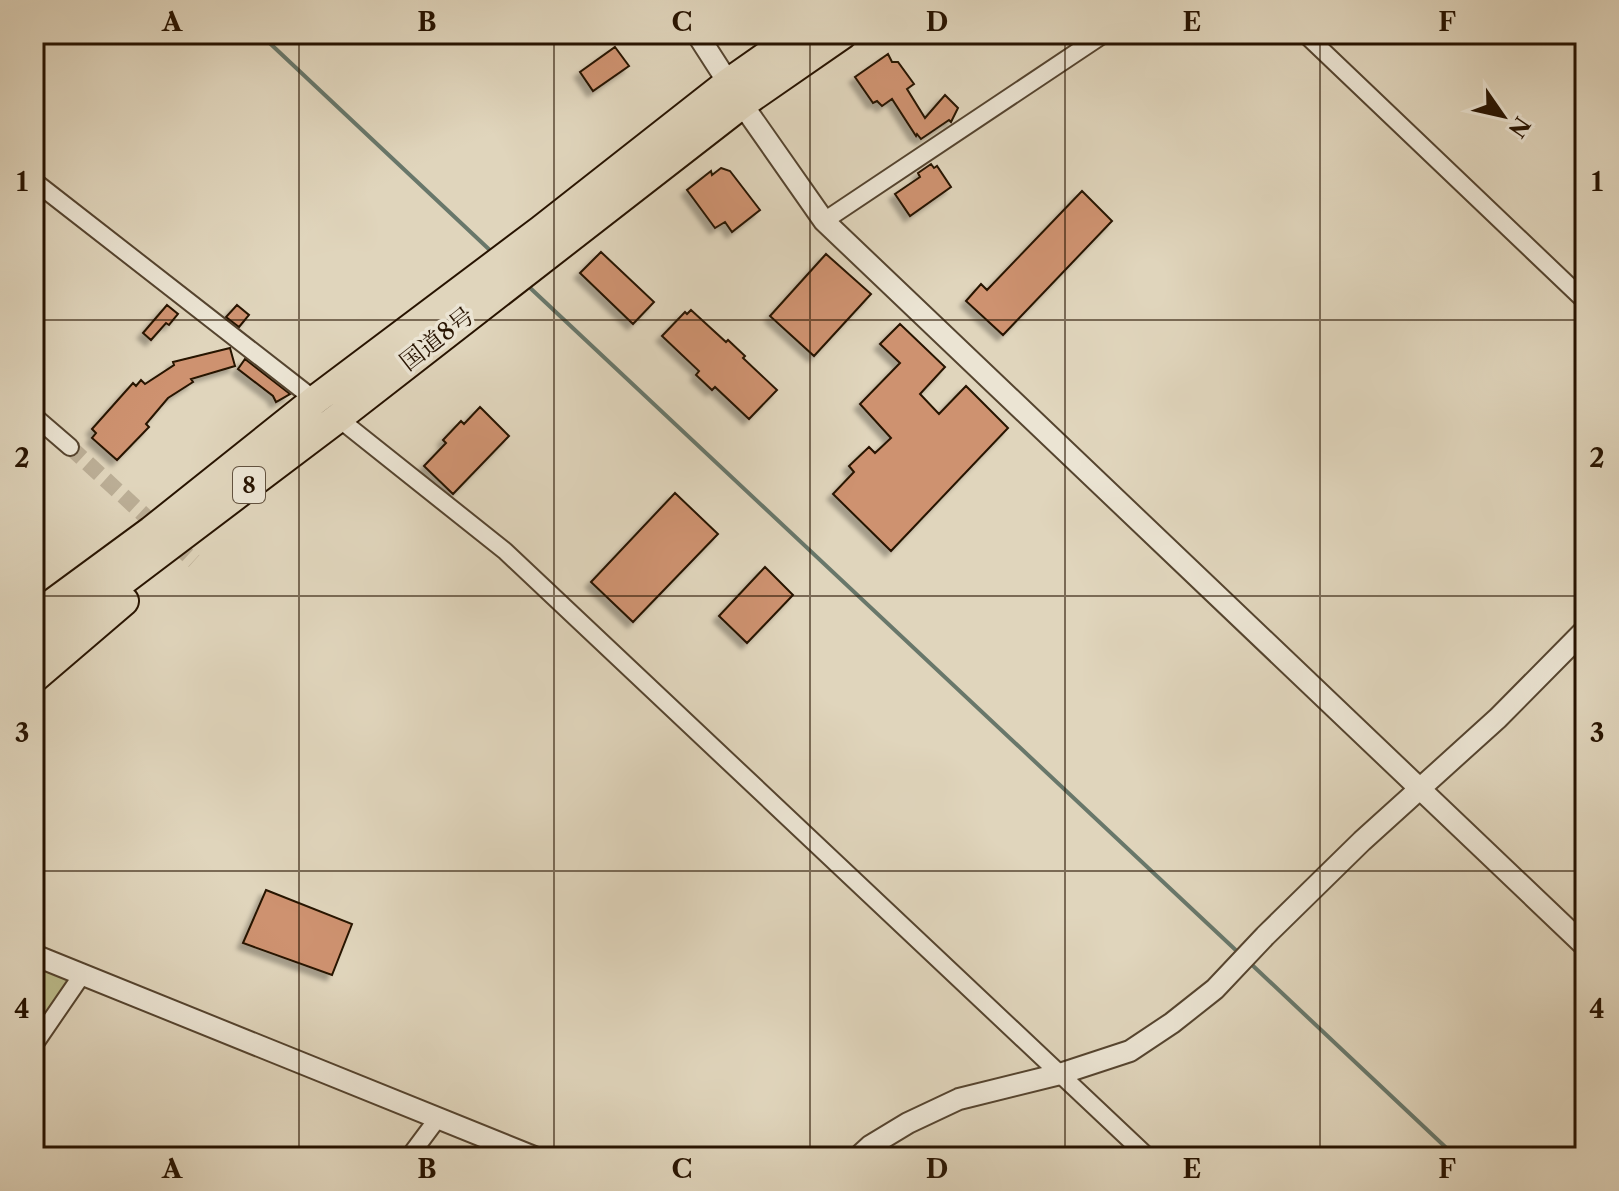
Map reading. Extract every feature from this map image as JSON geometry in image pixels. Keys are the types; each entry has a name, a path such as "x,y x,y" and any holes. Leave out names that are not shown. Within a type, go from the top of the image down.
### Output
{"highway":[{"name":"国道8号","path":"34,617 212,483 315,400 454,310 548,240 735,94 798,34"},
{"name":"国道8号","path":"735,94 843,34"},
{"name":"国道8号","path":"34,648 338,418 454,310"},
{"name":"8","path":"34,678 266,471"},
{"name":"8","path":"34,598 76,567 212,483"}],"street":[{"path":"697,34 824,221 1585,946"},
{"path":"824,221 1104,34"},
{"path":"1305,34 1585,301"},
{"path":"34,181 315,400"},
{"path":"34,416 70,447"},
{"path":"338,418 505,551 1148,1157"},
{"path":"858,1157 908,1123 959,1099 1060,1074 1130,1051 1172,1023 1215,989 1362,841 1498,718 1585,630"},
{"path":"34,955 534,1157"},
{"path":"34,1045 82,975"},
{"path":"409,1157 438,1118"}],"green space":[{"path":"34,960 75,977 34,1036"}],"building":[{"path":"615,47 629,66 593,91 580,72"},
{"path":"888,54 914,84 907,89 925,118 945,95 958,108 951,122 949,120 921,139 892,99 882,106 877,101 873,103 855,77"},
{"path":"931,164 934,168 937,166 951,187 910,216 895,194 920,177 918,173"},
{"path":"721,168 730,171 760,210 732,232 725,222 715,228 687,190 711,171 712,175"},
{"path":"1082,191 1112,221 1003,335 966,301 981,284 987,290"},
{"path":"601,252 654,302 633,324 580,273"},
{"path":"826,254 871,294 814,356 770,316"},
{"path":"167,305 178,314 151,340 143,333"},
{"path":"237,305 249,315 239,327 226,317"},
{"path":"691,310 726,342 728,340 777,390 749,419 715,387 712,390 696,375 699,371 662,336 685,312 687,314"},
{"path":"900,324 945,367 920,394 939,414 966,386 1008,428 891,551 833,494 854,472 849,466 869,447 875,453 891,438 860,404 900,363 880,344"},
{"path":"230,348 235,366 191,379 193,382 168,398 146,424 149,427 117,460 92,438 96,433 92,429 133,383 136,386 141,380 145,384 174,365 173,362"},
{"path":"245,359 290,394 276,402 273,396 238,369"},
{"path":"480,407 509,436 453,494 424,466 461,421 464,424"},
{"path":"675,493 718,534 633,622 591,582"},
{"path":"765,567 793,595 747,643 719,616"},
{"path":"266,890 352,924 332,975 243,943"}],"waterway":[{"path":"260,34 494,254"},
{"path":"527,285 1241,955"},
{"path":"1250,963 1456,1157"}],"tunnel":[{"path":"70,447 194,561"}]}
